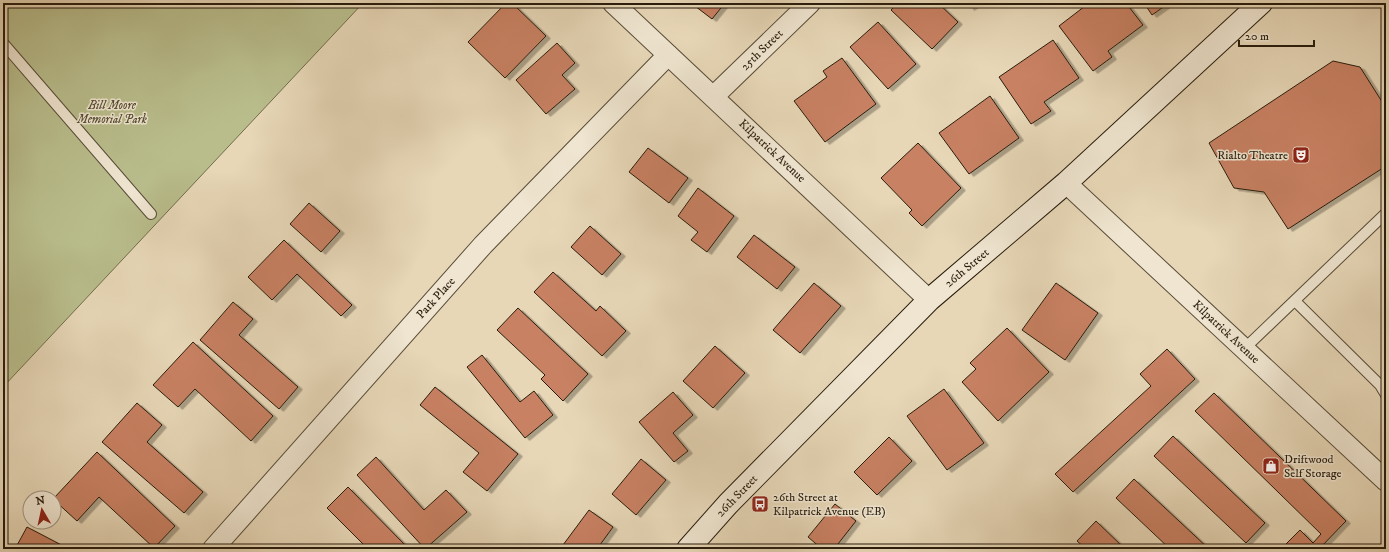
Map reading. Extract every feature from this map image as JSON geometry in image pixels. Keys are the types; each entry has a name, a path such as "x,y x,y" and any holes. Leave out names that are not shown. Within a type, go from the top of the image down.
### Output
{"street":[{"name":"Kilpatrick Avenue","path":"613,3 714,96 929,300"},
{"name":"25th Street","path":"714,96 810,3"},
{"name":"26th Street","path":"688,549 728,504 929,300 1066,184 1261,3"},
{"name":"Park Place","path":"213,549 483,245 668,55"},
{"name":"Kilpatrick Avenue","path":"1066,184 1386,481"}],"lane":[{"path":"3,43 151,214"},
{"path":"1244,349 1386,213"},
{"path":"1295,301 1380,385 1386,396"}],"green space":[{"name":"Bill Moore Memorial Park","path":"3,3 363,3 3,387"}],"building":[{"path":"506,3 512,3 546,36 505,78 468,42"},
{"path":"691,3 725,3 712,19"},
{"path":"898,3 938,3 958,22 932,49 891,10"},
{"path":"966,3 977,3 970,8"},
{"path":"1089,3 1126,3 1143,25 1108,51 1112,57 1093,71 1059,26"},
{"path":"1144,3 1169,3 1152,15"},
{"path":"878,22 916,64 888,89 850,47"},
{"path":"1053,40 1079,78 1044,102 1051,111 1031,124 999,77"},
{"path":"557,43 575,63 562,75 575,89 546,114 516,80"},
{"path":"842,58 876,104 825,142 794,101 827,77 823,71"},
{"name":"Rialto Theatre","path":"1333,61 1360,67 1386,108 1386,166 1288,229 1264,192 1234,188 1209,143"},
{"path":"990,96 1019,138 969,174 939,133"},
{"path":"918,143 961,188 922,226 909,213 912,210 881,178"},
{"path":"648,148 688,178 669,203 629,172"},
{"path":"698,188 734,216 707,252 691,240 698,232 678,216"},
{"path":"309,203 340,231 321,252 290,224"},
{"path":"590,226 621,254 602,275 571,247"},
{"path":"754,235 795,267 777,289 737,257"},
{"path":"284,240 352,305 341,316 297,274 272,300 248,277"},
{"path":"553,272 596,311 600,306 626,331 602,356 534,292"},
{"path":"814,283 841,306 800,353 773,330"},
{"path":"1056,283 1098,313 1065,360 1022,330"},
{"path":"233,302 253,319 239,335 298,387 279,409 200,340"},
{"path":"518,308 588,374 563,401 541,379 545,375 497,330"},
{"path":"1007,328 1049,372 998,421 962,382 976,369 970,363"},
{"path":"193,342 273,416 251,441 195,389 178,407 153,385"},
{"path":"715,346 745,373 713,408 683,381"},
{"path":"1167,349 1195,379 1073,492 1055,474 1151,386 1140,374"},
{"path":"482,355 520,402 534,391 553,415 525,438 467,367"},
{"path":"435,387 518,454 487,491 463,472 479,453 420,405"},
{"path":"944,389 984,443 947,470 907,416"},
{"path":"673,392 693,415 673,433 688,451 674,462 639,422"},
{"name":"Driftwood Self Storage","path":"1214,393 1346,521 1319,549 1281,549 1300,530 1313,543 1321,534 1195,411"},
{"path":"137,403 162,425 147,442 203,492 184,513 102,442"},
{"path":"1173,436 1265,523 1246,543 1154,456"},
{"path":"889,437 912,461 877,495 854,472"},
{"path":"97,452 175,526 154,548 99,497 77,521 62,507 61,490"},
{"path":"376,457 424,510 446,490 467,512 425,549 357,475"},
{"path":"641,459 666,480 636,515 612,494"},
{"path":"1134,479 1209,549 1170,549 1116,498"},
{"path":"348,487 409,549 368,549 327,508"},
{"path":"835,504 856,521 834,549 822,549 808,537"},
{"path":"589,510 613,527 597,549 569,549 563,545"},
{"path":"1096,521 1125,549 1086,549 1077,541"},
{"path":"25,530 33,530 69,549 15,549"},
{"path":"1342,544 1347,549 1337,549"}],"place":[{"name":"Rialto Theatre","path":"1301,155"},
{"name":"Driftwood Self Storage","path":"1271,466"},
{"name":"26th Street at Kilpatrick Avenue (EB)","path":"760,504"}]}
